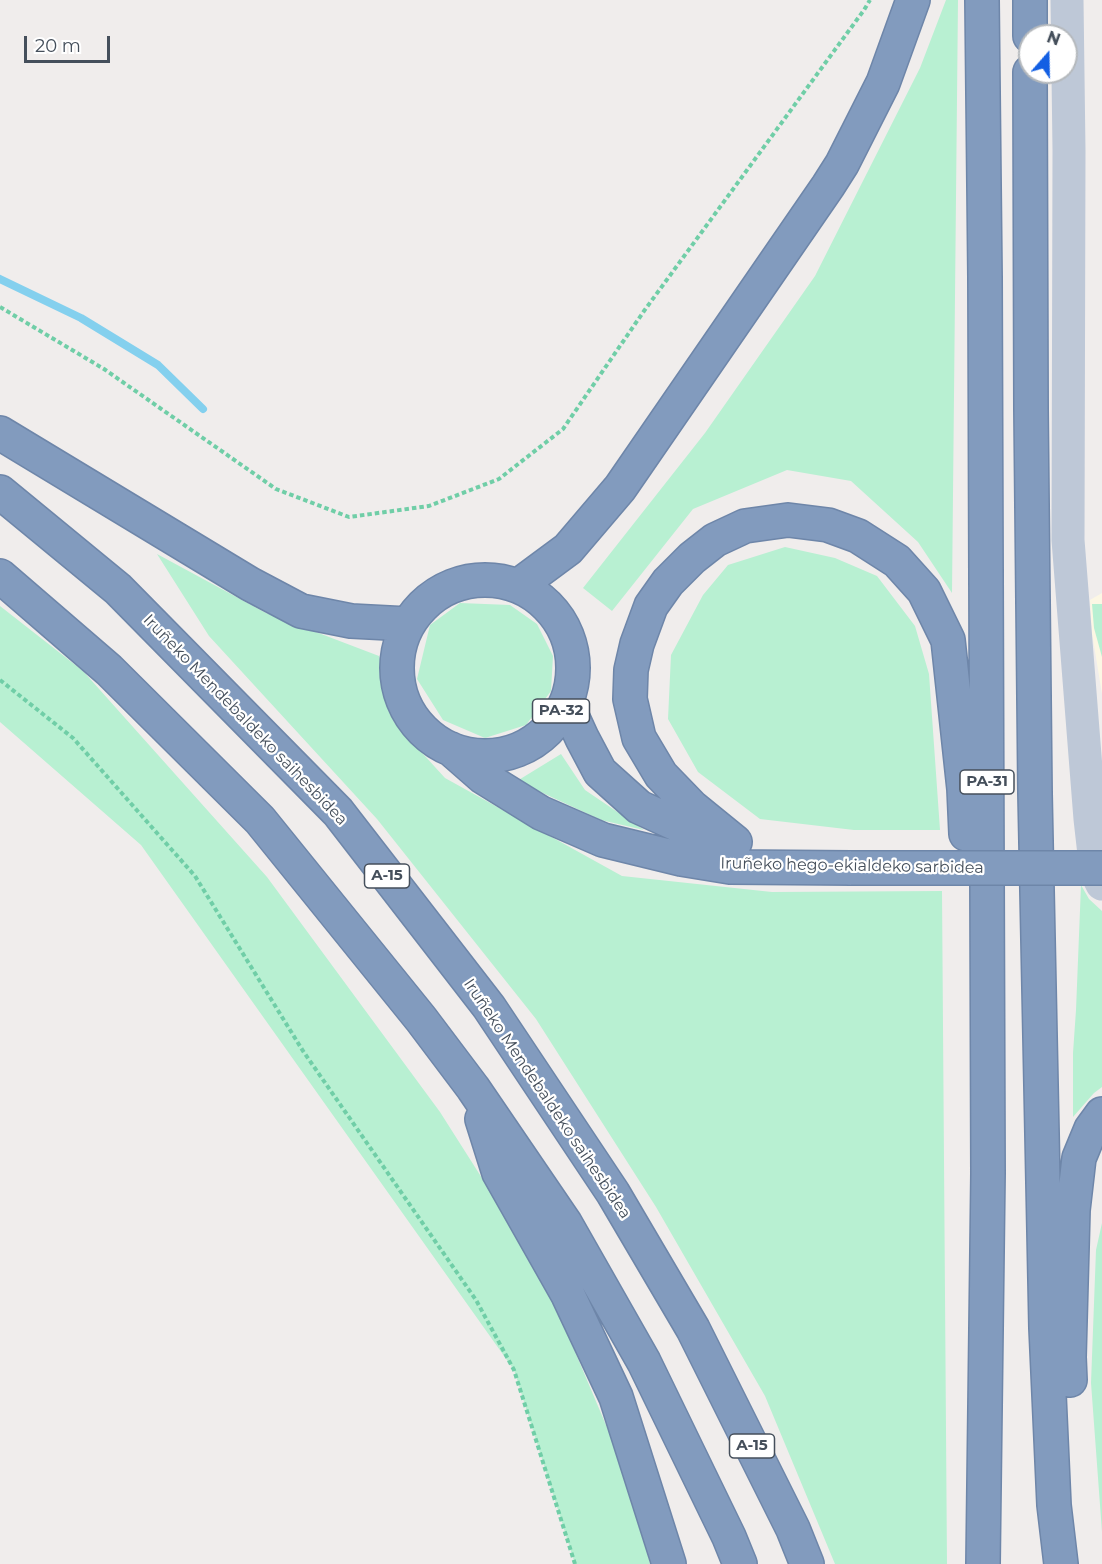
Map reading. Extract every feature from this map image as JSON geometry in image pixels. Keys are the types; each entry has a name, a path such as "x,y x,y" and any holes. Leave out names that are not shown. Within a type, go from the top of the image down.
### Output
{"highway":[{"path":"518,586 568,549 620,489 828,186 842,164 883,83 913,0"},
{"name":"PA-31","path":"982,0 988,1173 983,1564"},
{"path":"1030,0 1030,24"},
{"name":"PA-31","path":"1030,84 1035,793 1046,1328 1054,1505 1061,1564"},
{"path":"0,434 250,584 301,611 351,621 408,624"},
{"name":"Iruñeko Mendebaldeko saihesbidea","path":"0,492 118,590 338,813 489,1007 613,1193 693,1329 793,1529 807,1564"},
{"path":"735,842 692,807 661,776 639,738 630,699 631,670 637,644 651,606 668,582 692,558 715,540 745,526 788,520 828,525 858,536 897,561 924,591 948,640 964,789 988,1173"},
{"path":"0,576 109,670 260,820 421,1019 473,1088 565,1223 644,1362 740,1564"},
{"name":"PA-32","path":"494,580 518,586 542,601 560,622 571,648 573,675 566,703 554,722 538,738 518,749 496,755 473,755 451,749 426,734 407,710 397,681 398,652 408,624 424,604 444,589 468,581 494,580"},
{"name":"Iruñeko hego-ekialdeko sarbidea","path":"566,703 600,772 639,807 698,834 852,861 1102,868"},
{"name":"Iruñeko hego-ekialdeko sarbidea","path":"451,749 483,777 541,813 603,840 681,859 730,867 1102,851"},
{"path":"473,1088 499,1173 568,1295 616,1397 669,1564"},
{"path":"1076,1564 1079,1552 1069,1357 1073,1210 1079,1158 1091,1129 1102,1114"}],"street":[{"path":"1067,0 1068,540 1090,819 1096,872 1102,884"},
{"path":"1080,674 1102,711"}],"path":[{"path":"0,307 104,369 276,489 349,517 429,506 499,479 563,429 644,311 870,0"},
{"path":"0,680 73,738 195,876 303,1051 477,1300 514,1370 575,1564"}],"shaded area":[{"path":"1102,593 1102,694 1092,633 1090,600"}],"green space":[{"path":"946,0 958,0 952,593 918,542 851,481 787,470 693,509 612,611 583,588 705,433 815,276 920,68"},
{"path":"785,547 835,558 877,576 915,626 929,674 940,830 854,830 760,819 698,772 668,719 671,655 703,595 728,565"},
{"path":"157,554 266,613 379,656 394,722 445,778 622,876 772,892 942,891 947,1564 835,1564 765,1396 656,1207 536,1019 377,819 209,636"},
{"path":"460,603 510,605 537,624 553,656 551,691 526,725 485,738 443,720 417,679 430,625"},
{"path":"1092,604 1102,604 1102,657 1094,628"},
{"path":"0,606 83,671 267,877 440,1112 541,1271 630,1482 650,1564 575,1564 514,1370 141,845 0,722"},
{"path":"561,754 585,790 644,830 601,820 517,781"},
{"path":"1081,885 1089,899 1102,911 1102,1087 1073,1117 1073,1053"},
{"path":"1102,1223 1102,1532 1091,1383 1096,1250"}],"waterway":[{"path":"0,279 81,318 158,365 203,409"}]}
